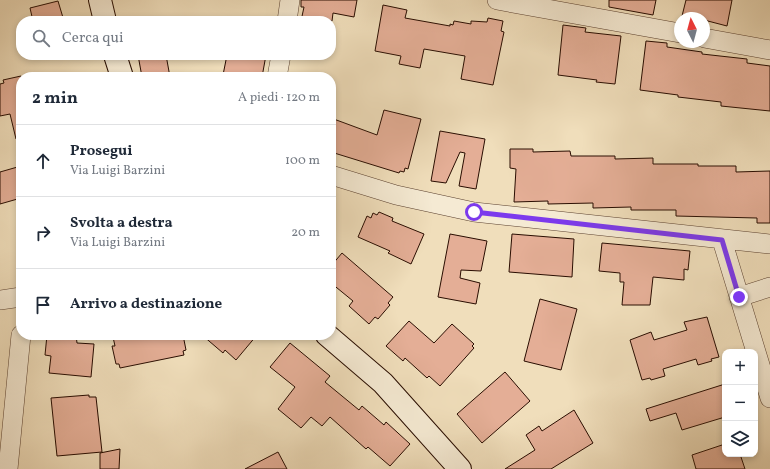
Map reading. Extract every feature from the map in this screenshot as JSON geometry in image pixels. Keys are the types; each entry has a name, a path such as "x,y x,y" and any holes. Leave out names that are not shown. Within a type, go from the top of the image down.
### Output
{"main road":[{"path":"100,0 104,16"},
{"path":"117,60 120,72"},
{"path":"333,340 383,383 460,469"}],"street":[{"path":"288,16 290,0"},
{"path":"497,0 674,33"},
{"path":"710,39 770,50"},
{"path":"279,72 280,60"},
{"path":"336,177 396,195 474,212 770,244"},
{"path":"722,240 770,398"},
{"path":"739,297 770,287"},
{"path":"0,300 16,298"},
{"path":"8,469 21,340"}],"building":[{"path":"301,0 357,0 354,17 333,13 333,16 302,16 304,7 301,7"},
{"path":"609,0 656,0 653,15 609,7"},
{"path":"686,0 732,0 727,26 710,22 710,12 683,12"},
{"path":"58,1 62,16 32,16 30,8"},
{"path":"383,5 407,10 405,18 450,26 450,24 453,25 454,21 471,24 471,21 487,22 488,18 503,21 501,31 504,32 493,85 461,79 465,56 424,49 420,68 399,64 401,56 375,51"},
{"path":"563,25 586,28 585,32 621,36 615,84 558,75"},
{"path":"646,41 667,43 667,47 702,52 702,54 747,59 747,63 770,66 770,111 721,106 721,102 678,97 678,95 640,90"},
{"path":"139,60 167,60 169,72 141,72"},
{"path":"226,60 265,60 263,72 224,72"},
{"path":"16,77 16,139 10,114 0,116 0,84 4,83 3,80"},
{"path":"384,110 421,119 408,169 405,168 404,172 400,171 399,173 336,154 336,120 377,135"},
{"path":"440,131 485,139 476,189 459,186 465,153 460,152 446,183 431,181"},
{"path":"510,149 533,149 533,152 570,151 571,156 615,156 615,159 653,158 653,164 736,166 736,172 770,171 770,223 757,223 757,218 676,216 676,210 631,210 631,207 593,208 593,203 548,204 548,201 514,202 516,169 510,168"},
{"path":"16,167 16,199 0,204 0,172"},
{"path":"379,212 393,218 392,221 424,234 411,264 388,253 390,251 358,237 367,216 371,218 373,213 377,215"},
{"path":"450,234 487,241 481,271 461,270 460,278 480,283 476,304 438,297"},
{"path":"512,234 574,239 572,277 509,272"},
{"path":"602,243 690,251 688,270 684,269 684,280 653,277 650,305 622,305 624,282 620,282 620,273 599,271"},
{"path":"342,253 393,297 388,303 390,305 378,319 375,317 369,324 349,306 353,301 336,287 336,260"},
{"path":"540,299 577,309 561,370 524,361"},
{"path":"707,317 719,357 711,359 712,361 698,365 696,359 663,369 665,376 651,380 650,378 642,380 630,340 651,332 654,340 687,330 684,322"},
{"path":"409,321 434,343 452,324 474,344 472,346 474,348 440,386 429,376 427,378 405,358 403,361 386,346"},
{"path":"46,340 77,340 77,343 94,344 91,377 49,373 51,356 45,355"},
{"path":"114,340 184,340 186,350 183,351 184,355 120,368 119,364 116,364 112,346 115,346"},
{"path":"208,340 253,340 236,360 225,350 223,353"},
{"path":"290,343 330,376 325,382 359,410 362,406 384,425 386,422 410,444 390,466 368,447 366,449 330,417 322,426 311,417 301,428 278,409 295,387 270,367"},
{"path":"505,372 530,401 482,443 457,414"},
{"path":"722,385 722,418 682,430 676,413 650,421 646,409"},
{"path":"89,395 89,397 96,397 102,452 57,456 51,398"},
{"path":"574,410 593,443 551,469 505,469 535,450 526,435 539,426 542,431"},
{"path":"722,445 722,457 741,457 745,469 696,469 692,455"},
{"path":"120,449 119,469 100,469 100,453"},
{"path":"278,452 287,469 245,469"}],"route":[{"path":"474,212 722,240 739,297"}]}
